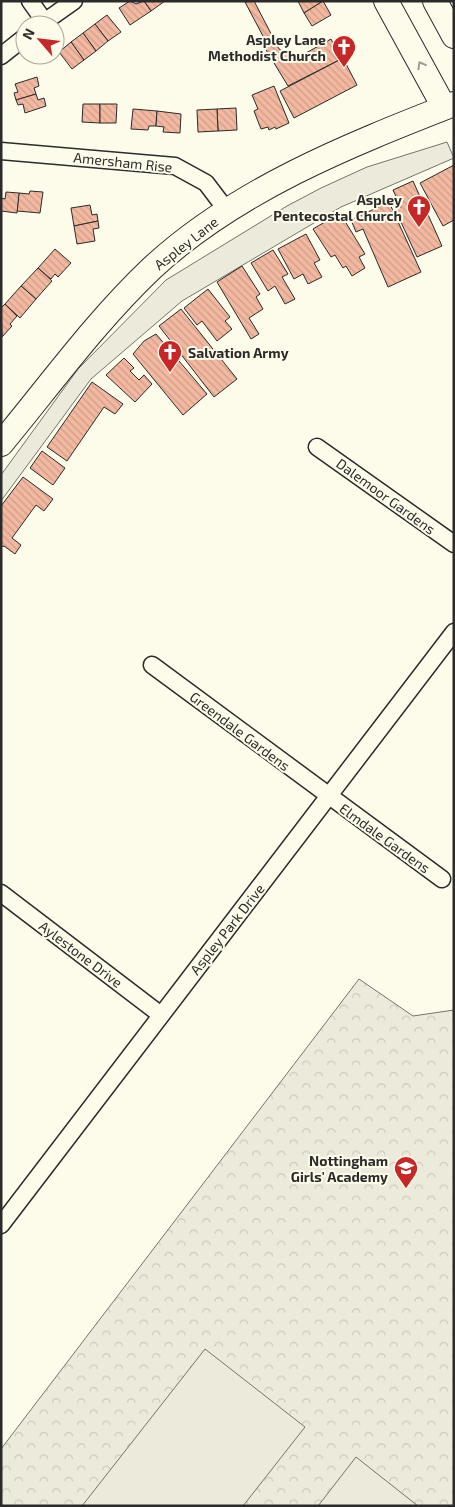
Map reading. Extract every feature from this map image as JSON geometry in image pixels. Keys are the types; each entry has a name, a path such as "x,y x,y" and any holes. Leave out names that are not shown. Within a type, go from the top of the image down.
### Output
{"main road":[{"path":"386,1 449,106"},
{"path":"435,1 454,36"},
{"name":"Aspley Lane","path":"1,444 118,303 153,268 185,241 228,212 292,175 392,128 449,106"}],"street":[{"path":"30,1 38,15"},
{"path":"54,15 74,1"},
{"path":"1,56 15,45"},
{"name":"Amersham Rise","path":"1,151 175,166 206,183 228,212"},
{"name":"Dalemoor Gardens","path":"317,447 454,544"},
{"name":"Aspley Park Drive","path":"1,1225 454,632"},
{"name":"Greendale Gardens","path":"152,665 329,797"},
{"name":"Elmdale Gardens","path":"329,797 442,879"},
{"name":"Aylestone Drive","path":"1,893 162,1015"}],"green space":[{"path":"359,979 413,1016 454,1010 454,1506 1,1506 1,1449"},
{"path":"205,1349 305,1427 243,1506 82,1506"},
{"path":"356,1457 418,1506 318,1506"}],"shaded area":[{"path":"447,142 454,158 341,207 182,301 91,379 1,501 1,475 78,369 166,280 287,206 321,188 367,167"}],"building":[{"path":"130,1 136,4 144,1 151,11 130,25 119,8"},
{"path":"144,1 165,1 151,11"},
{"path":"254,1 279,49 289,55 293,52 297,58 331,39 337,51 345,48 347,56 288,86 260,40 264,38 245,2"},
{"path":"298,1 323,1 304,13"},
{"path":"323,1 331,15 312,26 304,13"},
{"path":"107,15 121,32 108,41 95,24"},
{"path":"95,24 108,41 96,51 83,33"},
{"path":"83,33 96,51 84,60 71,42"},
{"path":"71,42 84,60 72,69 65,60 65,47"},
{"path":"347,56 349,60 345,62 357,85 294,118 280,91"},
{"path":"37,77 39,86 34,88 36,94 16,100 14,93 18,92 15,84"},
{"path":"274,86 289,123 276,129 275,127 269,130 268,127 261,129 254,111 258,109 252,95"},
{"path":"36,94 38,100 44,98 46,106 25,113 23,104 18,105 16,100"},
{"path":"83,104 100,104 100,123 82,122"},
{"path":"100,104 117,104 116,123 100,123"},
{"path":"236,108 237,130 218,131 217,109"},
{"path":"133,109 157,111 156,126 149,126 148,130 131,129"},
{"path":"217,109 218,131 198,132 197,110"},
{"path":"157,111 181,114 180,133 163,132 164,127 156,126"},
{"path":"454,165 454,220 443,226 420,183"},
{"name":"Aspley Pentecostal Church","path":"413,181 442,246 417,257 395,209 401,207 393,190"},
{"path":"30,191 43,192 40,213 17,211 19,193 29,194"},
{"path":"6,192 19,193 17,213 1,211 1,198 5,199"},
{"path":"389,202 421,272 388,287 363,229 356,232 351,220"},
{"path":"90,205 92,215 97,214 98,221 74,226 71,208"},
{"path":"340,213 365,254 359,257 365,268 352,276 346,266 343,268 335,255 331,257 313,229"},
{"path":"98,221 99,228 93,229 95,241 77,244 74,226"},
{"path":"306,234 320,260 314,263 322,277 308,284 303,274 294,279 278,249"},
{"path":"55,249 71,263 58,277 55,274 51,279 38,268"},
{"path":"273,250 288,274 282,277 295,299 285,304 275,286 268,291 251,263"},
{"path":"242,266 260,294 256,297 263,309 249,318 259,334 251,339 217,282"},
{"path":"38,268 52,281 36,299 21,286"},
{"path":"21,286 36,299 20,318 5,304"},
{"path":"208,289 230,317 225,321 232,329 217,341 202,321 197,325 184,308"},
{"path":"5,304 17,316 10,324 12,326 2,337 1,308"},
{"path":"181,309 237,379 214,397 159,326"},
{"name":"Salvation Army","path":"156,334 207,394 183,415 133,354 144,341"},
{"path":"124,358 134,368 130,371 139,380 144,375 152,384 135,402 106,375"},
{"path":"92,382 123,404 115,414 104,407 67,461 47,447"},
{"path":"42,451 65,468 53,485 30,468"},
{"path":"23,477 53,499 44,511 36,505 12,538 21,545 15,554 4,546 1,547 1,506"}],"place":[{"name":"Aspley Lane Methodist Church","path":"344,68"},
{"name":"Aspley Pentecostal Church","path":"419,228"},
{"name":"Salvation Army","path":"170,373"},
{"name":"Nottingham Girls' Academy","path":"406,1189"}]}
